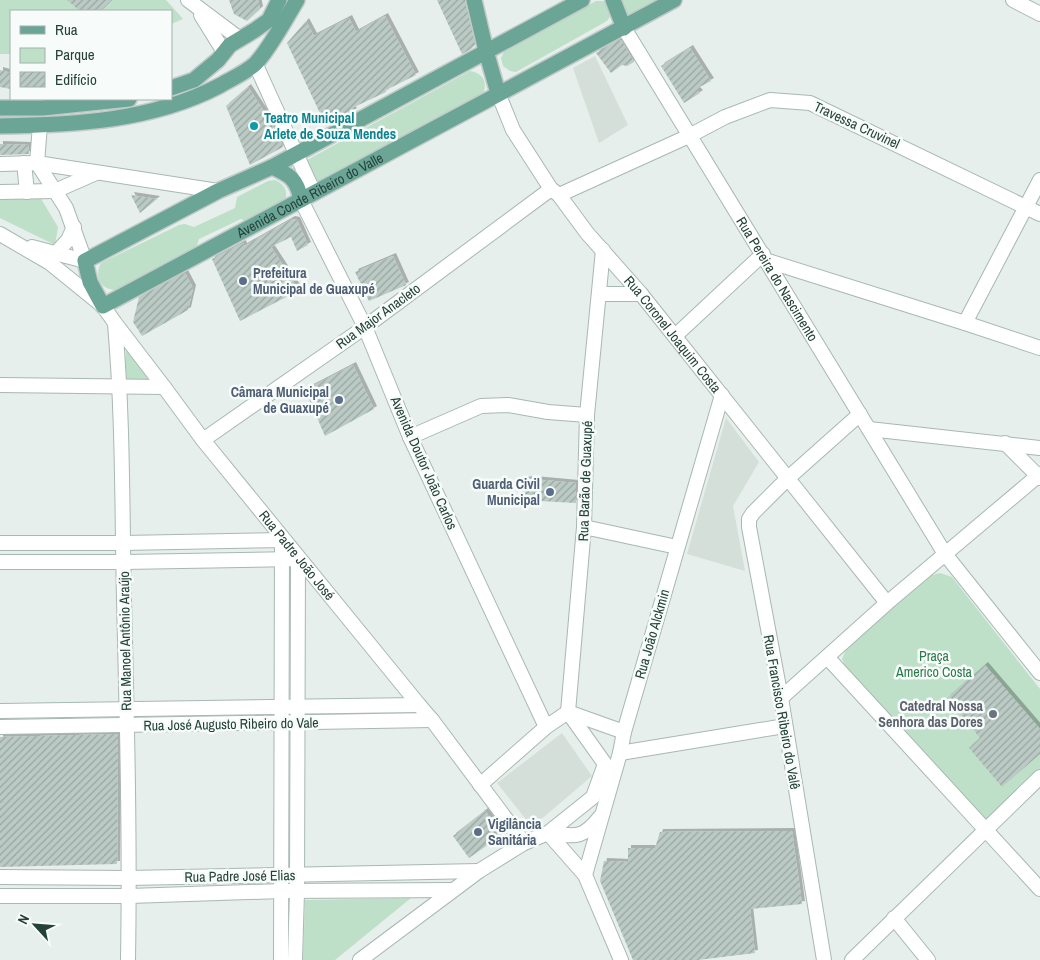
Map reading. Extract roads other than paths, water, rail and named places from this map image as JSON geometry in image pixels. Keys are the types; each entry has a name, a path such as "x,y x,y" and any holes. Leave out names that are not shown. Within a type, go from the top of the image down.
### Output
{"main road":[{"path":"172,88 194,80 218,60 230,45 256,30 268,20 280,0"},
{"path":"0,126 40,125 147,114 204,94 240,74 256,62 296,0"},
{"name":"Rua Coronel Joaquim Costa","path":"474,0 498,93"},
{"path":"85,261 218,191 272,167 582,0"},
{"name":"Rua Pereira do Nascimento","path":"613,0 624,28"},
{"name":"Avenida Conde Ribeiro do Valle","path":"103,306 674,0"},
{"path":"240,39 252,46 256,62"},
{"path":"224,52 224,66 231,72 240,74"},
{"path":"0,108 42,108 119,100"},
{"path":"40,125 42,108"},
{"path":"272,167 287,174 295,182 299,190 307,196"},
{"name":"Rua Padre João José","path":"85,261 90,282 103,306"}],"street":[{"path":"1013,0 1040,14"},
{"path":"192,4 240,39"},
{"path":"192,4 224,52"},
{"name":"Rua Pereira do Nascimento","path":"624,28 946,554 1040,673"},
{"name":"Avenida Doutor João Carlos","path":"256,62 295,154 307,196 365,327 410,437 546,726"},
{"name":"Rua Coronel Joaquim Costa","path":"498,93 513,130 555,192 642,294 887,603"},
{"name":"Travessa Cruvinel","path":"555,192 689,136 725,117 770,100 810,103 1040,214"},
{"path":"27,192 31,163 40,125"},
{"path":"31,163 55,191 66,208 85,261"},
{"path":"0,164 31,163 218,191"},
{"path":"0,192 55,191 96,173"},
{"path":"965,323 1040,180"},
{"name":"Rua Major Anacleto","path":"203,440 555,192"},
{"path":"56,254 74,227"},
{"path":"0,234 50,263 103,306"},
{"path":"17,243 85,261"},
{"name":"Rua Barão de Guaxupé","path":"568,712 584,527 587,415 603,250"},
{"path":"675,336 766,258 1040,348"},
{"path":"599,294 642,294"},
{"name":"Rua Padre João José","path":"103,306 203,440 282,540 432,720 524,842"},
{"name":"Rua Manoel Antônio Araújo","path":"114,323 120,387 124,562 129,896 128,960"},
{"path":"0,385 164,386"},
{"name":"Rua João Alckmin","path":"585,875 620,753 624,732 722,395"},
{"path":"410,437 481,406 508,405 548,412 587,415"},
{"name":"Rua Francisco Ribeiro do Valê","path":"824,960 781,698 748,527 749,519 753,513 787,479 860,414"},
{"path":"869,429 1040,448"},
{"path":"781,698 887,603 1039,476 1004,443"},
{"path":"584,527 677,548"},
{"path":"0,543 282,540 281,960"},
{"path":"0,562 298,559 295,960"},
{"path":"827,656 1040,889"},
{"name":"Rua José Augusto Ribeiro do Vale","path":"0,712 419,705"},
{"path":"480,786 546,726 568,712"},
{"path":"568,712 624,732"},
{"path":"360,960 479,871 524,842 548,833 593,797 605,764 568,712"},
{"name":"Rua José Augusto Ribeiro do Vale","path":"0,727 432,720"},
{"path":"620,753 785,726"},
{"path":"852,960 985,829 1038,783"},
{"path":"548,833 581,835 591,829 602,813"},
{"path":"548,833 585,875 621,960"},
{"name":"Rua Padre José Elias","path":"0,877 128,878 479,871"},
{"name":"Rua Padre José Elias","path":"0,896 129,896 282,891 453,890"},
{"path":"894,918 928,960"}],"place":[{"name":"Teatro Municipal Arlete de Souza Mendes","path":"254,126"},
{"name":"Prefeitura Municipal de Guaxupé","path":"243,281"},
{"name":"Câmara Municipal de Guaxupé","path":"339,400"},
{"name":"Guarda Civil Municipal","path":"550,492"},
{"name":"Catedral Nossa Senhora das Dores","path":"993,714"},
{"name":"Vigilância Sanitária","path":"478,832"}],"park label":[{"name":"Praça Americo Costa","path":"934,664"}]}
